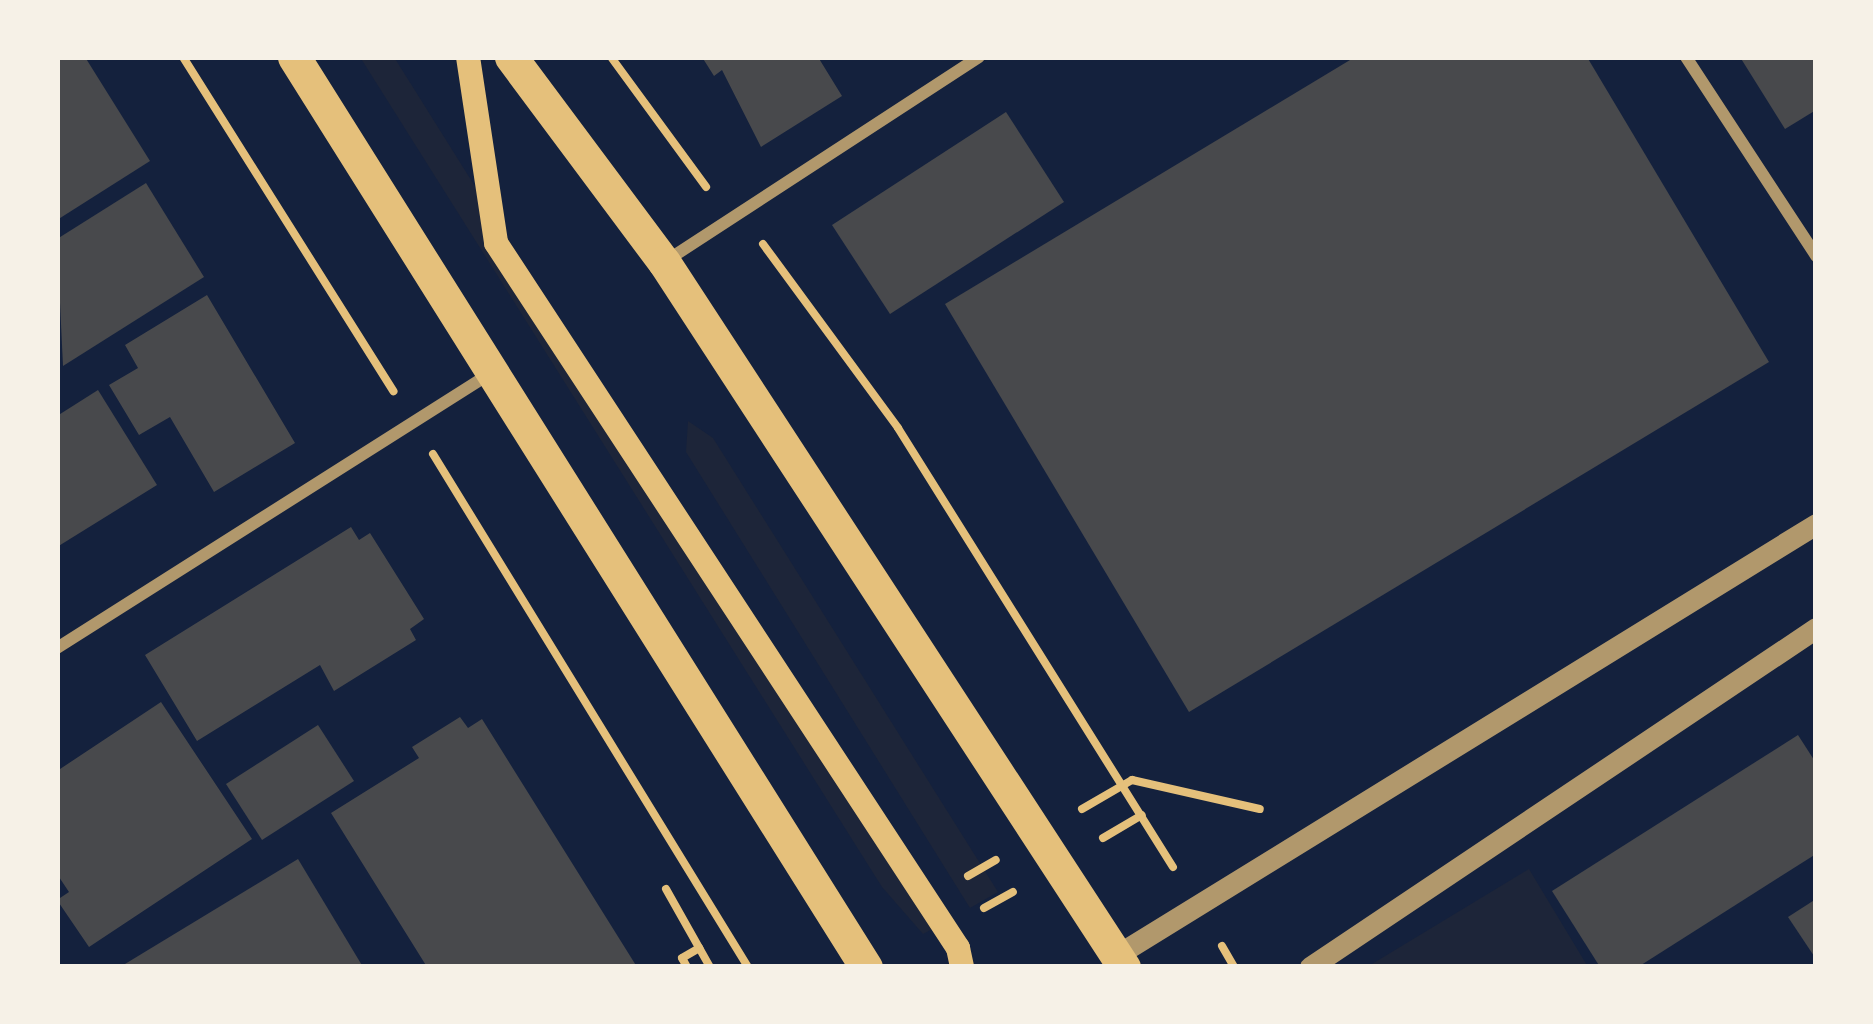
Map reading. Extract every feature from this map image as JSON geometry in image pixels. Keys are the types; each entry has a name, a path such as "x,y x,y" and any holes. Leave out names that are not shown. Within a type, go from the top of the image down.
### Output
{"highway":[{"path":"294,57 866,967"},
{"path":"511,57 664,262 1058,865 1113,963"}],"main road":[{"path":"468,57 496,243 946,931 962,967"}],"street":[{"path":"664,262 980,57"},
{"path":"1686,57 1816,256"},
{"path":"57,648 492,372"},
{"path":"1113,963 1816,524"},
{"path":"1310,967 1816,628"}],"path":[{"path":"183,57 748,967"},
{"path":"611,57 706,187"},
{"path":"758,238 795,277 898,428 1142,815 946,931"},
{"path":"1132,780 1260,808"},
{"path":"666,889 710,967"},
{"path":"687,967 682,958 699,948"}],"shaded area":[{"path":"360,57 394,57 938,926 923,934 882,887"},
{"path":"688,421 713,438 998,892 970,908 686,452"},
{"path":"1529,869 1588,967 1367,967"}],"building":[{"path":"57,57 85,57 150,161 57,220"},
{"path":"702,57 818,57 842,96 761,147 722,70 714,76"},
{"path":"1355,57 1587,57 1769,362 1189,712 945,304"},
{"path":"1740,57 1816,57 1816,110 1785,129"},
{"path":"1006,112 1064,202 890,314 832,225"},
{"path":"146,183 204,277 63,366 57,239"},
{"path":"207,295 295,443 214,492 170,417 139,435 109,385 138,368 125,345"},
{"path":"98,390 157,485 57,547 57,416"},
{"path":"351,527 359,540 370,533 424,619 410,629 416,640 334,691 320,665 197,741 145,655"},
{"path":"161,702 252,839 89,947 57,900 69,892 57,874 57,771"},
{"path":"460,717 468,728 482,719 637,967 427,967 331,813 419,758 412,747"},
{"path":"318,725 354,781 262,840 226,784"},
{"path":"1798,735 1816,763 1816,854 1638,967 1600,967 1552,891"},
{"path":"298,859 363,967 120,967"},
{"path":"1816,899 1816,959 1788,917"}]}
